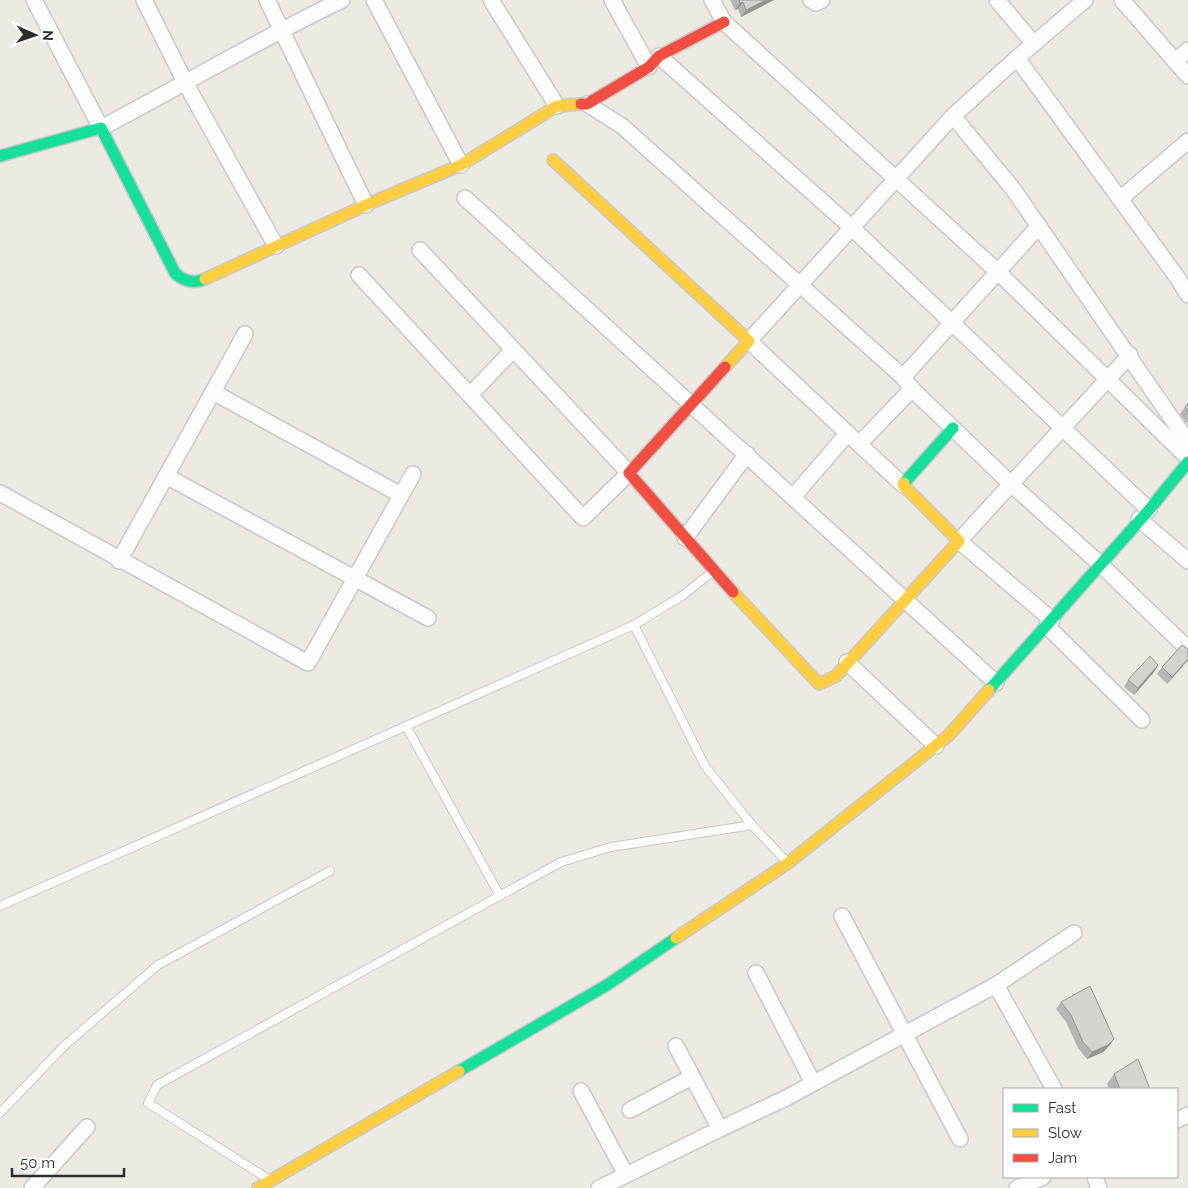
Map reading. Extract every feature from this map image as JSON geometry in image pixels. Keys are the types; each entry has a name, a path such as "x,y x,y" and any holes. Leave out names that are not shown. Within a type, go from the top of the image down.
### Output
{"street":[{"path":"34,0 175,273 182,280 190,283 208,279 366,205 461,165 556,106 587,104 654,62 724,22"},
{"path":"144,0 186,84 276,246"},
{"path":"266,0 282,29 366,205"},
{"path":"0,156 101,128 186,84 282,29 342,0"},
{"path":"374,0 461,165"},
{"path":"492,0 556,106"},
{"path":"612,0 654,62 851,227 1063,427 1188,561"},
{"path":"712,0 724,22 998,272 1188,458"},
{"path":"811,0 816,3 822,0"},
{"path":"997,0 1034,44"},
{"path":"359,275 583,518 629,473 693,404 953,116 1017,58 1086,0"},
{"path":"1122,0 1188,76"},
{"path":"1175,61 1188,50"},
{"path":"1017,58 1120,199 1183,272 1188,295"},
{"path":"587,104 622,126 799,285 907,383 1011,484 1100,564 1188,649"},
{"path":"953,116 1013,189 1130,355 1188,442"},
{"path":"1120,199 1188,141"},
{"path":"553,160 660,261 904,484 959,540 1049,623 1142,720"},
{"path":"466,198 996,683"},
{"path":"859,444 953,323 1039,226"},
{"path":"420,250 629,473 713,571 819,684 836,676 1130,355"},
{"path":"119,561 246,334"},
{"path":"470,395 513,350"},
{"path":"213,392 401,495"},
{"path":"904,484 953,428"},
{"path":"793,497 848,433"},
{"path":"685,538 747,454"},
{"path":"258,1188 607,985 788,863 949,735 1188,462"},
{"path":"0,493 119,561 308,663 413,474"},
{"path":"166,476 428,618"},
{"path":"847,662 936,746"},
{"path":"842,916 960,1139"},
{"path":"599,1188 813,1083 996,985 1074,934"},
{"path":"756,973 813,1083"},
{"path":"996,985 1053,1088"},
{"path":"676,1046 720,1129"},
{"path":"630,1110 692,1077"},
{"path":"581,1091 626,1175"},
{"path":"32,1188 87,1127"},
{"path":"1017,1188 1041,1178"}],"lane":[{"path":"0,906 634,625 682,596 713,571"},
{"path":"634,625 705,766 752,825 788,863"},
{"path":"406,726 500,896"},
{"path":"272,1181 148,1103 156,1085 561,862 611,847 752,825"},
{"path":"0,1113 64,1046 158,964 330,870"}],"building":[{"path":"739,0 766,0 746,10 743,2 740,3"},
{"path":"1182,645 1188,649 1188,659 1172,677 1162,667"},
{"path":"1150,656 1158,665 1138,688 1128,680"},
{"path":"1090,986 1114,1039 1108,1045 1092,1052 1083,1042 1071,1015 1061,1002"},
{"path":"1138,1059 1150,1088 1120,1088 1114,1074"}],"traffic: fast":[{"path":"0,156 101,128 175,273 189,281 205,279"},
{"path":"904,483 953,428"},
{"path":"989,690 1149,510 1188,462"},
{"path":"459,1071 607,985 676,938"}],"traffic: slow":[{"path":"205,279 366,205 461,165 557,106 581,104"},
{"path":"553,160 749,341 725,367"},
{"path":"733,592 819,684 836,676 959,541 903,485 904,483"},
{"path":"676,938 788,863 949,735 989,690"},
{"path":"258,1188 459,1071"}],"traffic: jam":[{"path":"581,104 587,104 649,67 659,56 724,22"},
{"path":"725,367 629,473 733,592"}]}
